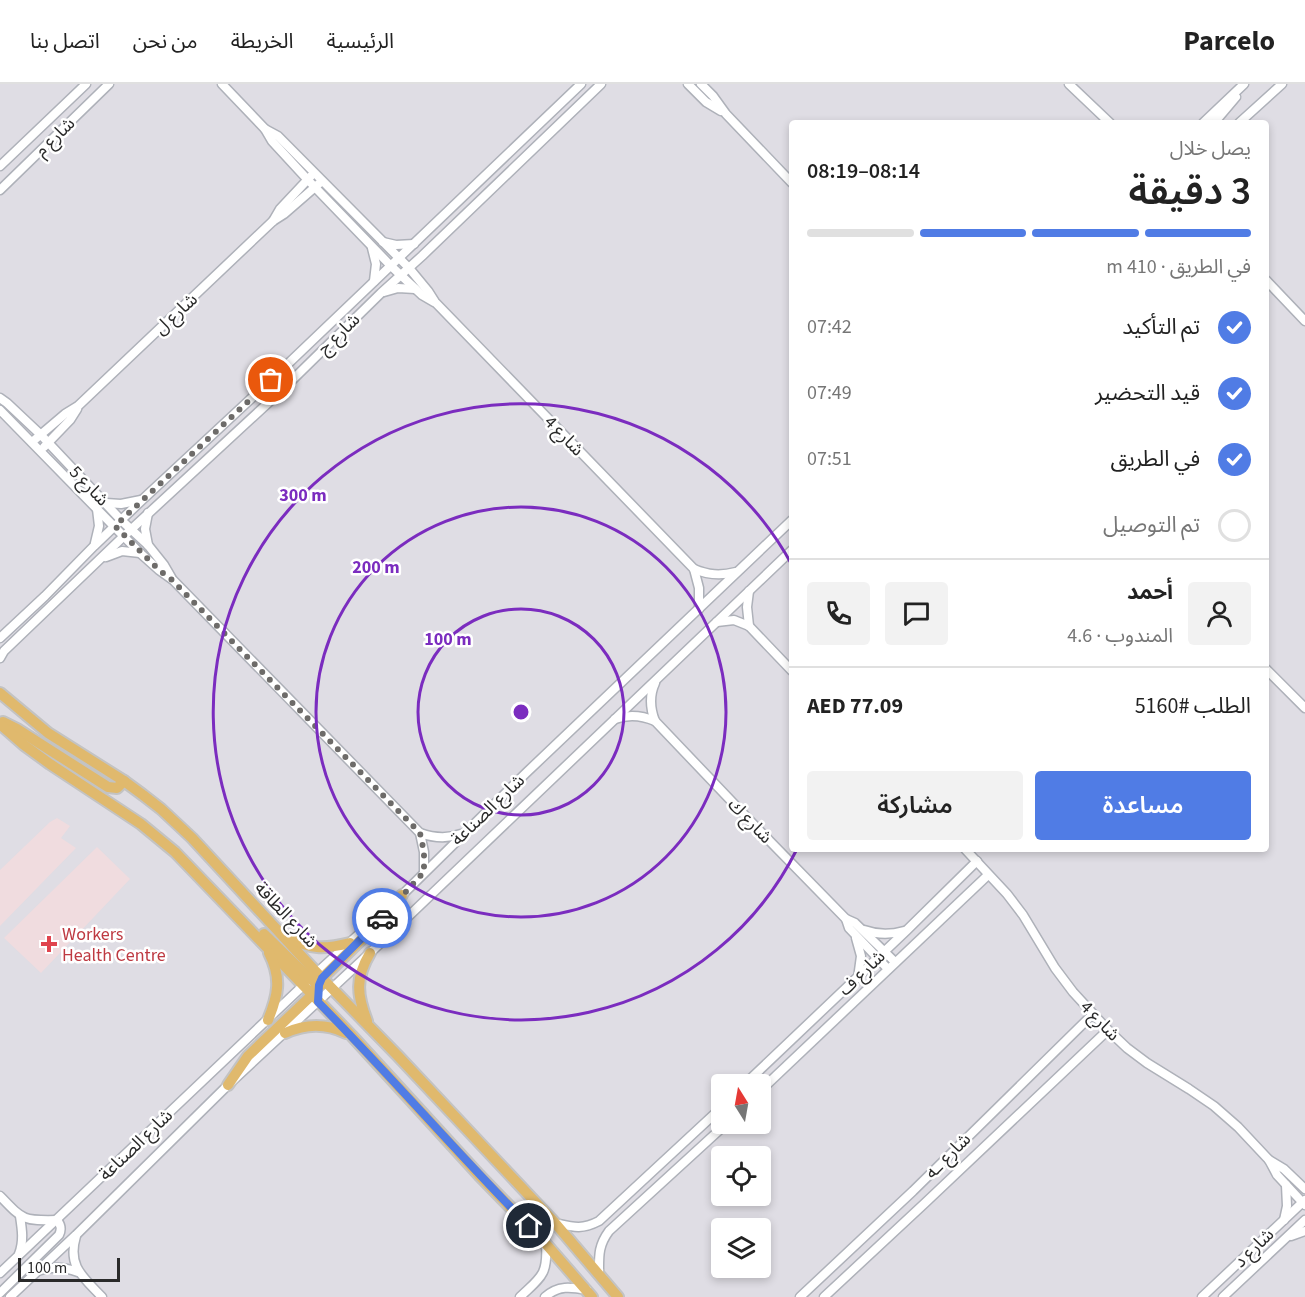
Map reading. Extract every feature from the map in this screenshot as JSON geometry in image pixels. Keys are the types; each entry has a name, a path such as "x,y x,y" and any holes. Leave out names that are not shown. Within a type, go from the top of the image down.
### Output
{"main road":[{"name":"شارع الطاقة","path":"2,695 48,733 124,781 161,809 192,838 280,933 352,1036 590,1294"},
{"name":"شارع الطاقة","path":"0,722 24,745 50,764 159,838 229,906 265,945 370,1026 555,1223 618,1297"},
{"path":"0,722 17,729 108,787 117,788 124,781"},
{"path":"228,1085 248,1056 318,987 402,895"},
{"path":"229,906 254,923 318,987 373,1037 399,1057"},
{"path":"280,933 313,948 350,943"},
{"path":"265,945 276,969 278,982 277,995 268,1020"},
{"path":"370,953 360,974 358,986 359,998 370,1026"},
{"path":"285,1033 296,1028 320,1026 352,1036"}],"street":[{"name":"شارع م","path":"0,190 110,84"},
{"name":"شارع 4","path":"222,84 265,129 278,136 311,176 315,188 391,266 418,285 435,302 693,569"},
{"name":"شارع ج","path":"0,638 142,500 581,84"},
{"name":"شارع ج","path":"0,658 4,651 131,529 281,391 601,84"},
{"path":"688,84 706,102 726,114"},
{"path":"701,84 726,114 789,180"},
{"path":"1069,84 1107,120"},
{"path":"1206,120 1244,84"},
{"path":"1217,120 1236,98 1244,84"},
{"path":"1242,120 1282,84"},
{"name":"شارع م","path":"0,166 84,87"},
{"path":"84,87 93,100"},
{"name":"شارع 4","path":"311,176 322,181 409,268 418,285"},
{"name":"شارع ل","path":"273,221 280,209 311,176"},
{"name":"شارع ل","path":"32,442 78,406 273,221 322,181"},
{"path":"380,240 396,245 415,243"},
{"path":"371,245 376,264 374,281"},
{"path":"381,293 418,285 422,256"},
{"path":"1269,283 1305,321"},
{"path":"271,380 281,391"},
{"name":"شارع 5","path":"0,398 41,435 106,503 124,536 140,553 172,580 420,833"},
{"name":"شارع ل","path":"40,450 70,420 78,406"},
{"name":"شارع 5","path":"0,410 97,508 131,529 148,545 164,565 172,580"},
{"path":"26,422 42,424 57,421"},
{"path":"59,431 58,446 64,460"},
{"path":"199,446 209,457"},
{"path":"106,503 121,504 142,500"},
{"path":"94,546 99,526 97,508"},
{"path":"148,513 145,529 148,545"},
{"name":"شارع الصناعة","path":"10,1297 228,1085 285,1033 350,943 789,523"},
{"path":"100,560 122,551 140,553"},
{"name":"شارع الصناعة","path":"0,1273 268,1020 370,953 789,553"},
{"path":"693,569 715,575 736,572"},
{"path":"693,569 699,588 699,609"},
{"path":"749,590 747,607 749,626"},
{"path":"45,596 54,604"},
{"path":"716,622 734,620 749,626 789,668"},
{"path":"1269,672 1305,708"},
{"path":"655,721 650,700 657,679"},
{"path":"0,684 2,695"},
{"path":"611,721 633,715 655,721"},
{"name":"شارع ك","path":"655,721 846,919 855,922 858,932 881,954 895,962"},
{"path":"420,833 442,838 465,833"},
{"path":"420,833 424,852 424,872"},
{"name":"شارع 4","path":"967,852 1013,901 1054,968 1108,1030 1147,1063 1214,1106 1238,1127 1269,1160 1277,1175 1304,1202"},
{"name":"شارع ف","path":"756,1074 977,861"},
{"name":"شارع ف","path":"771,1081 988,875"},
{"path":"858,978 861,956 858,932 884,934 907,930"},
{"name":"شارع ك","path":"881,954 888,969"},
{"name":"شارع ـه","path":"800,1297 913,1191 1093,1014"},
{"name":"شارع ـه","path":"824,1297 1108,1030"},
{"path":"555,1223 580,1228 599,1221 711,1117"},
{"path":"599,1273 602,1240 609,1231 715,1134"},
{"name":"شارع 4","path":"1269,1160 1284,1169 1305,1189"},
{"path":"1295,1180 1305,1180"},
{"path":"1284,1220 1288,1199 1286,1185"},
{"path":"913,1191 926,1203"},
{"path":"0,1196 20,1216 30,1220 57,1220 61,1227 59,1235 0,1293"},
{"name":"شارع د","path":"1202,1297 1304,1202"},
{"path":"18,1255 22,1245 20,1216"},
{"name":"شارع د","path":"1223,1297 1305,1220"},
{"path":"1285,1239 1305,1231"},
{"path":"76,1235 73,1250 75,1265 78,1272 102,1297"},
{"path":"520,1297 544,1272 547,1263 546,1244"},
{"path":"32,1276 40,1271 59,1267 78,1272"},
{"path":"545,1297 557,1289 566,1287 590,1294"}],"shaded area":[{"path":"0,84 1305,84 1305,1297 0,1297"},
{"path":"57,818 70,826 61,838 76,848 0,926 0,870"},
{"path":"97,847 130,879 41,973 4,938"}],"way so far":[{"path":"271,380 115,526 140,553 172,580 420,833 424,852 424,872 382,918"}],"place":[{"name":"Workers Health Centre","path":"49,944"}],"route":[{"path":"382,918 322,978 319,985 318,1002 529,1226"}]}
